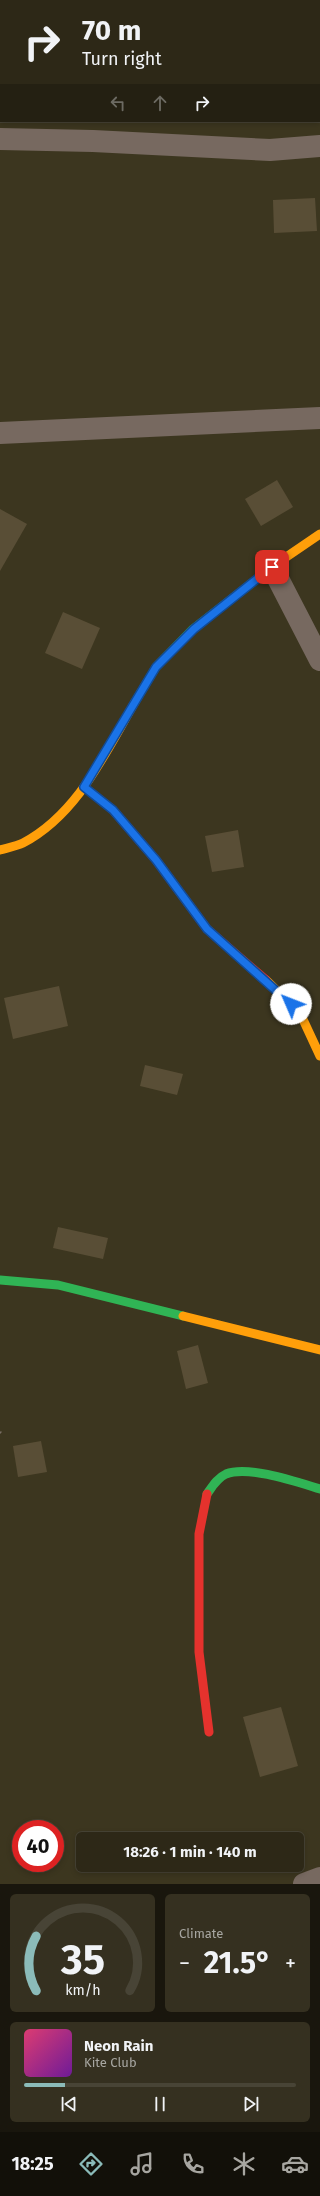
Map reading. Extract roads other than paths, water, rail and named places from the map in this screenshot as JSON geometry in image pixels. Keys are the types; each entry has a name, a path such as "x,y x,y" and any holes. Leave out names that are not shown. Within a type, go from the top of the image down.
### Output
{"street":[{"path":"0,139 93,141 270,150 320,146"},
{"path":"0,432 320,418"},
{"path":"0,850 23,843 59,817 84,787 156,667 194,629 272,567 320,534"},
{"path":"272,567 320,660"},
{"path":"84,787 113,810 156,860 207,929 273,986 300,1013 320,1056"},
{"path":"0,1280 58,1285 320,1350"},
{"path":"209,1732 200,1652 199,1534 205,1497 216,1481 226,1474 245,1471 294,1481 320,1489"},
{"path":"304,1884 320,1878"}]}
